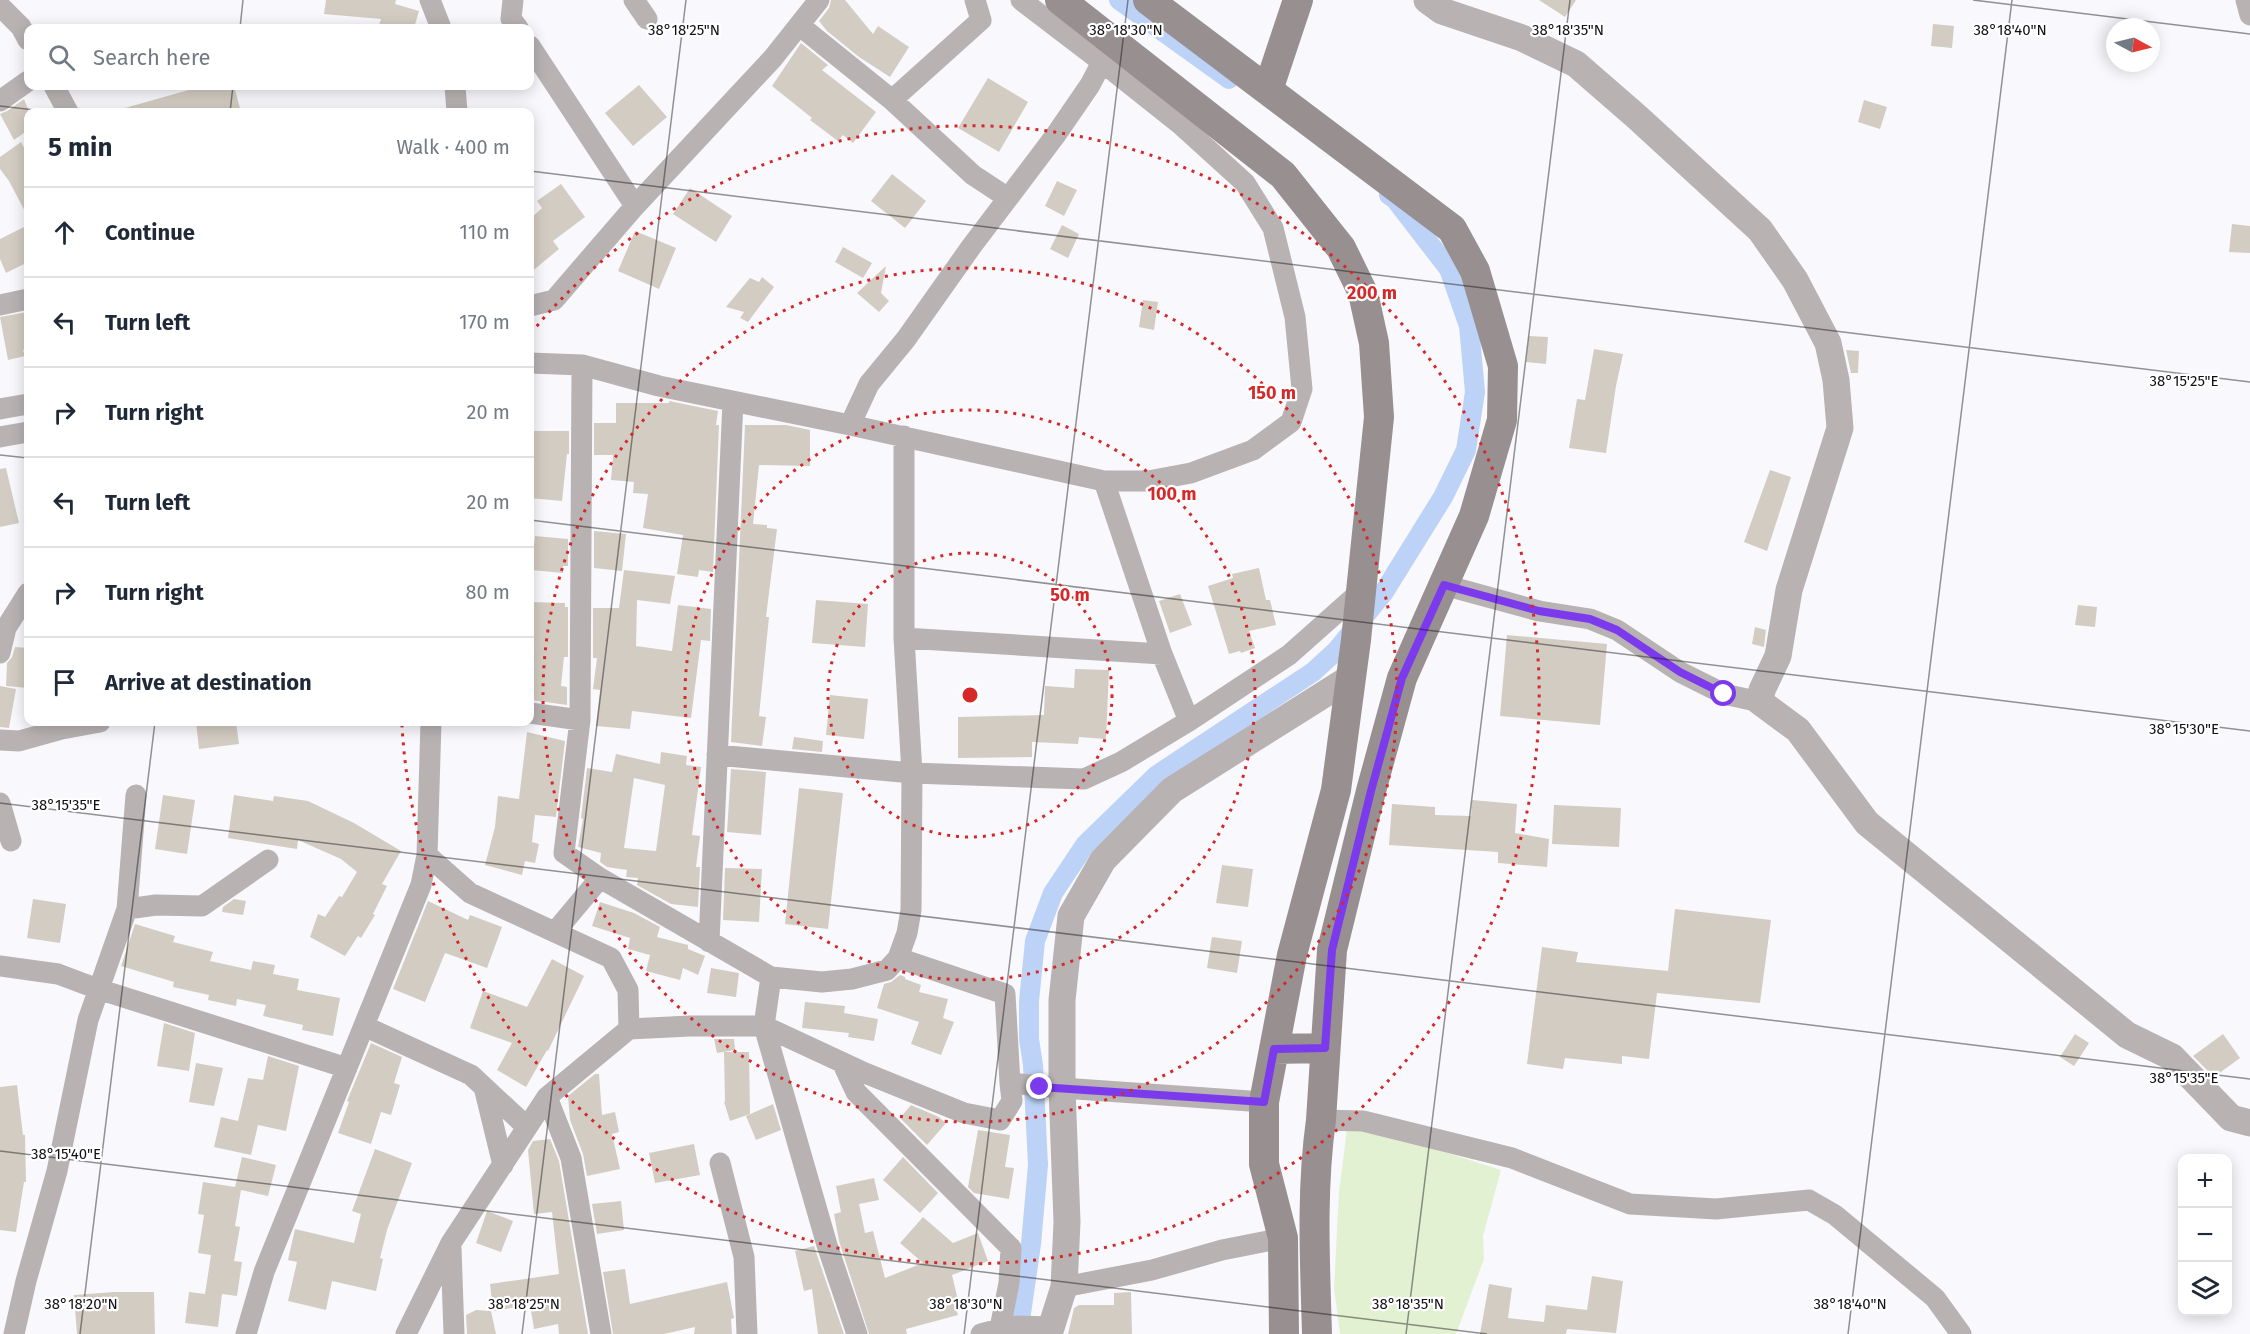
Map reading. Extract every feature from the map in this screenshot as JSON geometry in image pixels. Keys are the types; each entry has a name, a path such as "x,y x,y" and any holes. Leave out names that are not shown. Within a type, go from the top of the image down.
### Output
{"main road":[{"path":"1060,0 1283,175 1341,248 1363,294 1374,343 1378,417 1356,640 1336,790 1292,955 1264,1102 1264,1164 1284,1238 1284,1334"},
{"path":"1149,0 1452,229 1475,271 1503,366 1502,420 1474,516 1402,678 1371,791 1332,950 1321,1120 1317,1147 1314,1241 1317,1334"},
{"path":"1268,90 1298,0"},
{"path":"1274,1049 1325,1048"}],"street":[{"path":"430,0 439,24"},
{"path":"513,0 512,19 515,24"},
{"path":"634,0 647,19"},
{"path":"534,305 554,300 635,206 773,58 819,0"},
{"path":"892,100 981,20 975,0"},
{"path":"534,363 582,365 659,386 904,436 1104,481 1148,481 1191,473 1253,450 1291,422 1302,389 1295,317 1273,228 1245,183 1180,124 1021,0"},
{"path":"1428,0 1443,11 1522,38 1576,64 1760,230 1795,280 1828,343 1836,380 1840,428 1789,590 1778,656 1762,690 1760,702"},
{"path":"2246,0 2250,15"},
{"path":"0,6 24,33"},
{"path":"798,25 892,100 973,175 1008,198"},
{"path":"534,52 635,206"},
{"path":"850,425 869,384 906,339 1055,135 1102,62"},
{"path":"0,101 24,84"},
{"path":"56,90 66,108"},
{"path":"455,90 457,108"},
{"path":"0,305 24,300"},
{"path":"582,365 580,720 564,854 600,878 771,977 822,982 852,979 887,970 898,958 907,933 910,910 912,773 904,638 904,436"},
{"path":"709,942 733,401"},
{"path":"0,409 24,405"},
{"path":"0,436 24,433"},
{"path":"1104,481 1162,654 1189,721"},
{"path":"1444,585 1539,611 1590,619 1617,630 1680,672 1724,694 1760,702 1798,730 1867,823 2127,1035 2172,1057 2230,1118 2250,1123"},
{"path":"717,754 912,773 1083,779 1121,762 1189,721 1288,655 1360,596"},
{"path":"0,653 3,631 24,599"},
{"path":"904,638 1162,654"},
{"path":"406,1334 451,1243 547,1097 629,1029 764,1026 842,1062 964,1113 1000,1120 1012,1101 1033,1085 1062,1000 1071,916 1103,860 1172,790 1350,678"},
{"path":"534,713 580,720"},
{"path":"0,740 19,741 78,726"},
{"path":"246,1334 264,1272 421,885 427,855 431,726"},
{"path":"14,1334 26,1281 57,1171 88,1020 128,909 136,795"},
{"path":"0,803 11,841"},
{"path":"427,855 470,893 611,958 628,990 629,1029"},
{"path":"128,909 156,905 202,906 268,860"},
{"path":"555,932 600,878"},
{"path":"842,1062 856,1092 1011,1248 1009,1283 997,1329 1045,1330 1064,1287 1067,1222 1033,1085 1005,994 898,958"},
{"path":"0,966 58,974 98,989 347,1068"},
{"path":"771,977 764,1026 827,1245 857,1334"},
{"path":"364,1026 471,1075 527,1127"},
{"path":"1033,1085 1264,1102"},
{"path":"484,1087 503,1165"},
{"path":"547,1097 571,1158 601,1334"},
{"path":"1321,1120 1363,1121 1512,1158 1630,1204 1716,1209 1809,1200 1835,1215 1935,1298 1960,1334"},
{"path":"720,1163 744,1257 747,1334"},
{"path":"1064,1287 1152,1270 1222,1250 1284,1238"},
{"path":"451,1243 454,1334"}],"green space":[{"path":"1347,1129 1394,1136 1501,1170 1483,1236 1484,1259 1456,1334 1340,1334 1334,1288 1339,1192"}],"building":[{"path":"326,0 396,0 395,4 419,11 415,24 379,24 381,19 324,14"},
{"path":"831,0 845,0 873,34 878,26 909,47 890,77 859,57 827,31 819,21 829,8"},
{"path":"1539,0 1576,0 1565,17"},
{"path":"1933,24 1954,26 1952,48 1931,46"},
{"path":"801,43 828,65 822,70 876,112 853,143 843,135 838,141 772,86"},
{"path":"988,78 1028,102 999,152 958,128"},
{"path":"639,85 667,117 633,146 605,113"},
{"path":"189,90 235,90 240,108 125,108"},
{"path":"24,99 28,108 24,108 24,133 14,140 0,114"},
{"path":"1864,100 1887,107 1880,129 1858,122"},
{"path":"21,142 24,148 24,209 0,169 0,157"},
{"path":"892,174 926,201 905,228 871,201"},
{"path":"1057,181 1077,190 1064,216 1045,206"},
{"path":"561,184 585,217 553,241 559,249 534,270 534,215 542,208 537,201"},
{"path":"690,188 732,216 716,242 673,214"},
{"path":"2232,224 2250,226 2250,253 2229,252"},
{"path":"1062,225 1079,234 1068,258 1050,249"},
{"path":"24,227 24,264 6,273 0,259 0,239"},
{"path":"635,231 676,248 659,289 618,271"},
{"path":"843,247 872,263 863,278 835,262"},
{"path":"886,266 881,293 889,301 879,312 857,293"},
{"path":"762,277 774,287 748,322 740,318 744,312 726,307 750,278 759,282"},
{"path":"1143,300 1158,302 1154,330 1139,327"},
{"path":"24,313 24,356 8,360 0,317"},
{"path":"1529,336 1548,337 1546,364 1526,362"},
{"path":"1594,349 1623,354 1606,453 1569,448 1577,399 1585,400"},
{"path":"1846,350 1859,351 1858,373 1851,373"},
{"path":"669,401 718,411 713,572 699,570 698,577 677,574 683,535 643,528 648,494 633,493 634,482 611,480 613,455 594,455 594,423 616,423 616,403 669,403"},
{"path":"745,425 786,425 810,430 810,466 759,465 753,524 767,525 767,528 777,529 766,617 769,617 759,716 766,717 762,746 731,742"},
{"path":"534,431 569,431 569,454 567,454 562,501 534,498"},
{"path":"6,468 19,523 0,527 0,469"},
{"path":"1770,470 1791,477 1767,551 1744,542"},
{"path":"594,531 626,534 622,571 594,568"},
{"path":"535,536 568,539 568,566 563,566 563,573 534,570"},
{"path":"1259,568 1266,600 1270,600 1276,625 1249,631 1255,648 1229,654 1208,586 1233,578 1232,574"},
{"path":"624,570 675,576 670,604 637,600 636,646 672,651 678,605 711,609 710,641 701,640 691,718 632,711 630,729 596,726 600,690 593,689 597,658 593,658 593,608 619,608"},
{"path":"1180,594 1192,625 1170,633 1159,601"},
{"path":"816,600 868,604 865,647 812,643"},
{"path":"534,602 565,603 565,607 568,607 568,657 564,657 561,686 567,687 567,705 534,700"},
{"path":"2078,605 2097,607 2095,627 2075,625"},
{"path":"1755,627 1766,630 1764,647 1752,644"},
{"path":"1507,635 1607,644 1600,725 1500,716"},
{"path":"15,647 24,648 24,688 6,686 7,663"},
{"path":"1075,669 1109,670 1106,739 1079,737 1078,744 1032,742 1032,757 958,758 958,717 1044,715 1045,686 1074,688"},
{"path":"0,686 16,689 9,728 0,727"},
{"path":"830,695 868,699 864,739 826,735"},
{"path":"196,726 237,726 239,744 199,749"},
{"path":"527,732 565,741 556,817 535,815 532,842 539,844 535,863 525,861 522,875 485,865 495,827 498,796 519,799"},
{"path":"794,737 823,741 822,752 792,749"},
{"path":"661,752 687,756 686,765 701,767 692,835 700,836 696,867 700,867 698,907 671,904 637,885 638,878 626,877 627,870 607,867 600,862 601,853 578,847 587,768 612,772 616,754 660,764","holes":["634,778 665,785 656,851 624,848"]},
{"path":"731,769 766,772 761,835 727,832"},
{"path":"799,788 843,793 828,929 785,924"},
{"path":"163,795 195,800 187,854 155,849"},
{"path":"234,795 273,801 274,796 308,801 354,823 401,851 382,884 387,886 373,914 375,915 361,938 358,936 345,956 310,937 318,914 325,917 339,896 342,897 357,872 341,859 298,840 297,849 228,838"},
{"path":"1472,800 1517,804 1515,833 1549,839 1547,867 1498,863 1498,852 1389,845 1392,804 1435,807 1435,815 1471,816"},
{"path":"1554,805 1621,808 1619,847 1552,844"},
{"path":"1222,865 1253,869 1248,907 1216,903"},
{"path":"725,868 762,869 759,922 723,920"},
{"path":"33,899 66,904 60,943 27,938"},
{"path":"234,899 246,901 243,915 222,912 223,907"},
{"path":"428,901 468,920 470,915 502,927 487,968 445,953 425,1002 393,989"},
{"path":"600,902 634,913 660,927 657,937 688,945 688,949 705,956 698,975 683,968 680,980 646,971 650,955 628,949 630,938 592,926"},
{"path":"1675,909 1771,920 1760,1003 1657,993 1649,1059 1622,1056 1622,1064 1565,1058 1563,1069 1527,1064 1542,947 1578,952 1576,962 1668,971"},
{"path":"135,924 175,936 173,942 213,952 210,961 251,970 253,961 275,965 273,974 299,979 297,990 340,998 333,1036 302,1030 303,1025 263,1016 266,1005 237,999 236,1006 208,1000 209,995 173,987 174,982 121,966"},
{"path":"1212,937 1242,941 1237,973 1207,968"},
{"path":"552,959 584,976 548,1051 526,1087 497,1070 512,1043 470,1028 483,991 527,1007"},
{"path":"711,968 739,973 736,997 707,993"},
{"path":"900,975 921,985 919,992 948,999 943,1018 954,1022 941,1055 911,1044 919,1022 877,1008 884,984"},
{"path":"805,1002 845,1006 844,1013 878,1019 874,1041 848,1037 849,1033 802,1028"},
{"path":"164,1023 195,1033 189,1071 157,1066"},
{"path":"2075,1034 2089,1043 2074,1066 2060,1057"},
{"path":"2223,1034 2240,1058 2214,1077 2193,1056"},
{"path":"714,1039 734,1039 735,1050 717,1053"},
{"path":"371,1043 402,1057 394,1083 400,1085 391,1115 381,1112 371,1144 338,1133 349,1102 347,1101"},
{"path":"724,1052 749,1052 750,1114 730,1121 724,1102"},
{"path":"268,1056 299,1066 286,1131 258,1125 251,1155 214,1147 221,1117 238,1121 248,1078 263,1080"},
{"path":"196,1063 223,1068 214,1106 189,1102"},
{"path":"595,1074 599,1074 602,1115 615,1112 619,1132 612,1134 620,1169 587,1176 583,1154 570,1120 568,1096"},
{"path":"17,1085 23,1135 25,1135 26,1182 24,1182 16,1232 0,1230 0,1087"},
{"path":"773,1104 781,1130 756,1140 746,1116"},
{"path":"911,1105 939,1117 946,1123 927,1145 900,1118"},
{"path":"978,1130 1010,1135 1005,1167 1014,1168 1009,1199 974,1193 968,1187"},
{"path":"550,1139 559,1161 588,1334 559,1334 558,1324 534,1329 530,1305 493,1311 490,1284 559,1274 552,1212 534,1214 528,1150 533,1141"},
{"path":"694,1144 700,1175 655,1183 649,1153"},
{"path":"375,1149 412,1163 387,1230 380,1258 383,1259 376,1291 332,1281 326,1310 288,1301 297,1262 288,1260 295,1229 354,1243 361,1214 352,1211"},
{"path":"242,1157 276,1165 268,1196 241,1190 235,1226 240,1227 234,1261 242,1262 237,1296 222,1294 218,1327 185,1323 189,1292 205,1294 211,1255 198,1253 204,1215 198,1214 203,1182 235,1187"},
{"path":"903,1157 938,1193 920,1213 883,1180"},
{"path":"874,1178 879,1200 859,1204 865,1233 873,1231 885,1278 923,1263 900,1243 923,1217 953,1243 978,1233 988,1261 952,1275 958,1300 954,1303 958,1315 906,1329 907,1334 869,1334 839,1241 834,1214 841,1212 836,1186"},
{"path":"621,1201 624,1230 597,1234 592,1204"},
{"path":"487,1211 513,1221 501,1252 476,1243"},
{"path":"814,1246 844,1334 818,1334 812,1289 804,1291 795,1251"},
{"path":"625,1269 630,1304 727,1282 734,1318 731,1319 732,1334 694,1334 695,1327 664,1334 613,1334 603,1272"},
{"path":"1592,1276 1623,1281 1616,1333 1567,1329 1566,1334 1480,1334 1489,1284 1512,1288 1508,1318 1544,1322 1546,1305 1587,1310"},
{"path":"154,1292 155,1334 77,1334 74,1295"},
{"path":"1131,1292 1132,1334 1068,1334 1074,1308 1079,1305 1114,1305 1114,1293"},
{"path":"476,1310 491,1311 496,1334 467,1334 466,1315"}],"waterway":[{"path":"1119,0 1229,79"},
{"path":"1018,1334 1031,1244 1038,1165 1033,1065 1029,1039 1029,1001 1035,941 1053,893 1085,845 1157,775 1313,672 1337,650 1384,592 1443,497 1466,450 1475,392 1469,326 1449,269 1395,199 1389,195"}],"route":[{"path":"1040,1087 1264,1102 1274,1049 1325,1048 1332,950 1371,791 1402,678 1444,585 1539,611 1590,619 1617,630 1680,672 1724,694"}]}
